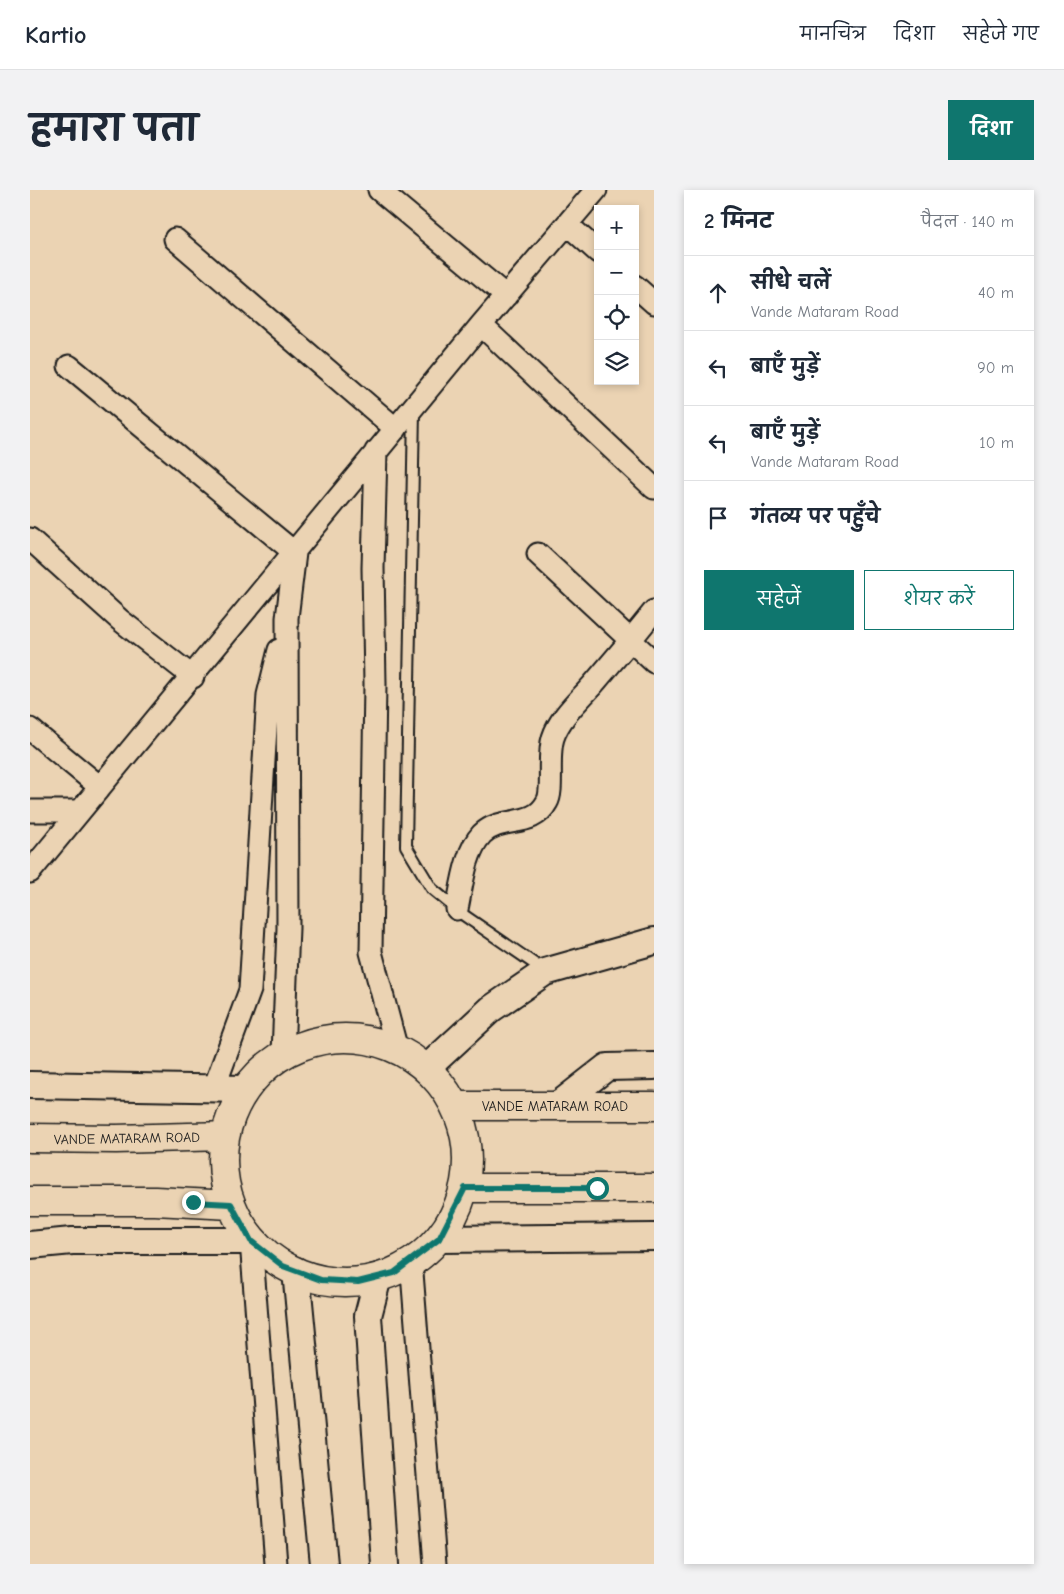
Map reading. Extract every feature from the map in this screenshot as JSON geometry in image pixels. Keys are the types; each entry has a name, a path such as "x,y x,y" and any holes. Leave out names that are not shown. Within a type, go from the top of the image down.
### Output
{"main road":[{"path":"331,1037 383,1042 428,1067 457,1106 468,1146 465,1188 439,1239 394,1273 358,1282 321,1280 283,1266 251,1241 231,1204 223,1171 225,1136 245,1089 283,1054 331,1037"},
{"name":"VANDE MATARAM ROAD","path":"457,1106 654,1106"},
{"name":"VANDE MATARAM ROAD","path":"30,1138 116,1139 225,1136"},
{"path":"465,1188 654,1188"},
{"path":"30,1202 156,1200 231,1204"}],"street":[{"path":"379,190 506,296"},
{"path":"30,872 79,811 193,677 481,325 568,226 596,190"},
{"path":"568,226 596,250"},
{"path":"176,240 396,429"},
{"path":"639,290 654,303"},
{"path":"481,325 654,488"},
{"path":"69,366 295,553"},
{"path":"376,452 373,568 375,684 371,952 397,1050"},
{"path":"30,539 120,620 193,677"},
{"path":"214,1088 250,990 268,695 287,618 295,553"},
{"path":"538,554 654,662"},
{"path":"457,909 467,867 482,835 495,826 528,820 540,813 549,800 549,757 553,738 562,719 631,642 654,611"},
{"path":"283,1054 288,928 287,618"},
{"path":"30,729 100,787"},
{"path":"30,811 79,811"},
{"path":"428,1067 490,1009 546,972 654,941"},
{"path":"557,1106 607,1066 654,1066"},
{"path":"30,1085 245,1089"},
{"path":"439,1239 654,1237"},
{"path":"30,1245 72,1241 251,1241 276,1564"},
{"path":"411,1260 435,1564"},
{"path":"296,1271 324,1564"},
{"path":"378,1277 368,1316 385,1564"}],"lane":[{"path":"414,407 406,846 432,889 546,972"}],"route":[{"path":"193,1202 231,1204 251,1241 283,1266 321,1280 358,1282 394,1273 439,1239 465,1188 597,1188"}]}
